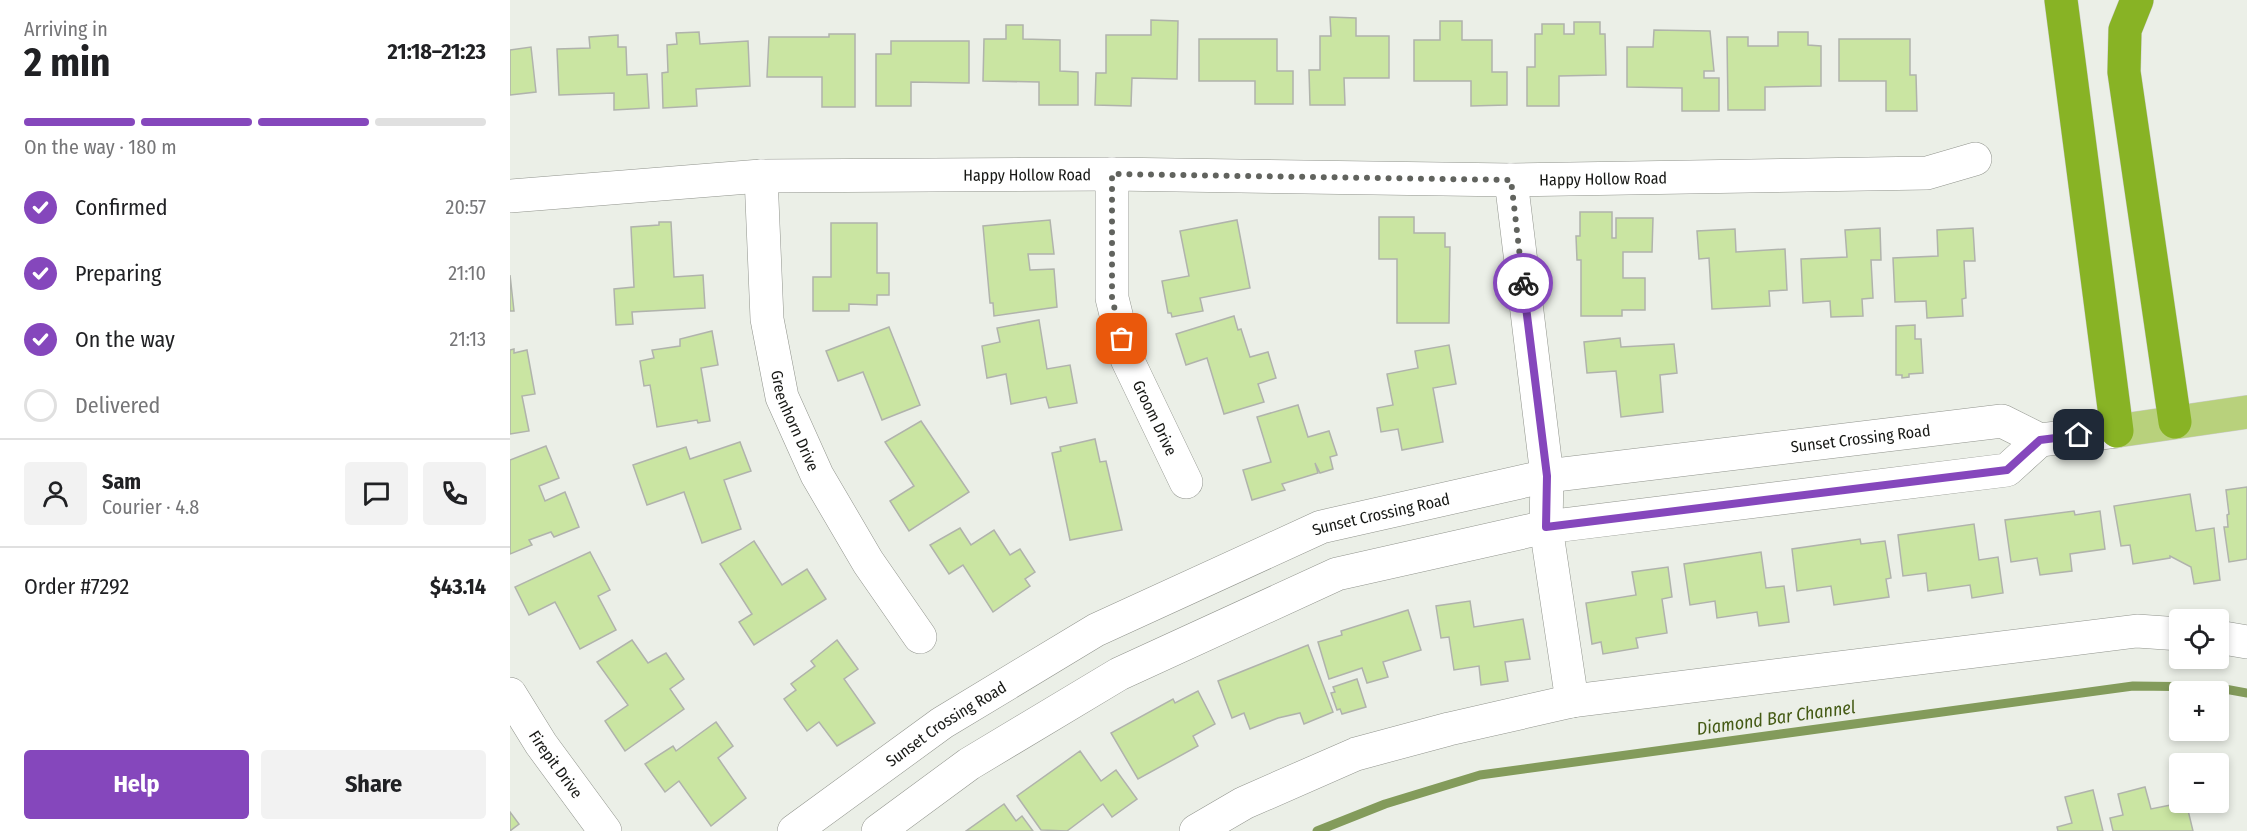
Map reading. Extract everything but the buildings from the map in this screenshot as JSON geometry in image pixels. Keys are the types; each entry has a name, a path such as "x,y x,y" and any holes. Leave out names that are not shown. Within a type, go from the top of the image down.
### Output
{"highway":[{"path":"2061,0 2063,33 2117,431"},
{"path":"2136,0 2125,30 2124,72 2175,422"}],"main road":[{"path":"2117,431 2247,412"}],"street":[{"name":"Happy Hollow Road","path":"510,196 761,176 1112,174 1511,180 1927,173 1975,159"},
{"name":"Groom Drive","path":"1112,174 1112,298 1127,359 1186,482"},
{"name":"Greenhorn Drive","path":"761,176 767,320 782,397 817,475 868,562 920,636"},
{"path":"1511,180 1547,476 1546,527 1572,701"},
{"name":"Sunset Crossing Road","path":"794,831 942,723 1096,630 1321,527 1547,476 2002,421 2040,440"},
{"path":"878,831 969,764 1119,674 1337,574 1546,527 2007,470 2040,440 2117,431"},
{"path":"1196,831 1244,803 1356,754 1449,729 1572,701 2137,631 2169,633"},
{"path":"2229,639 2247,642"},
{"name":"Firepit Drive","path":"510,694 541,744 605,831"}],"waterway":[{"name":"Diamond Bar Channel","path":"1317,831 1385,804 1480,775 2133,686 2214,687 2247,693"}],"way so far":[{"path":"1122,339 1112,298 1112,174 1511,180 1523,283"}],"route":[{"path":"1523,283 1547,476 1546,527 2007,470 2040,440 2079,435"}]}
